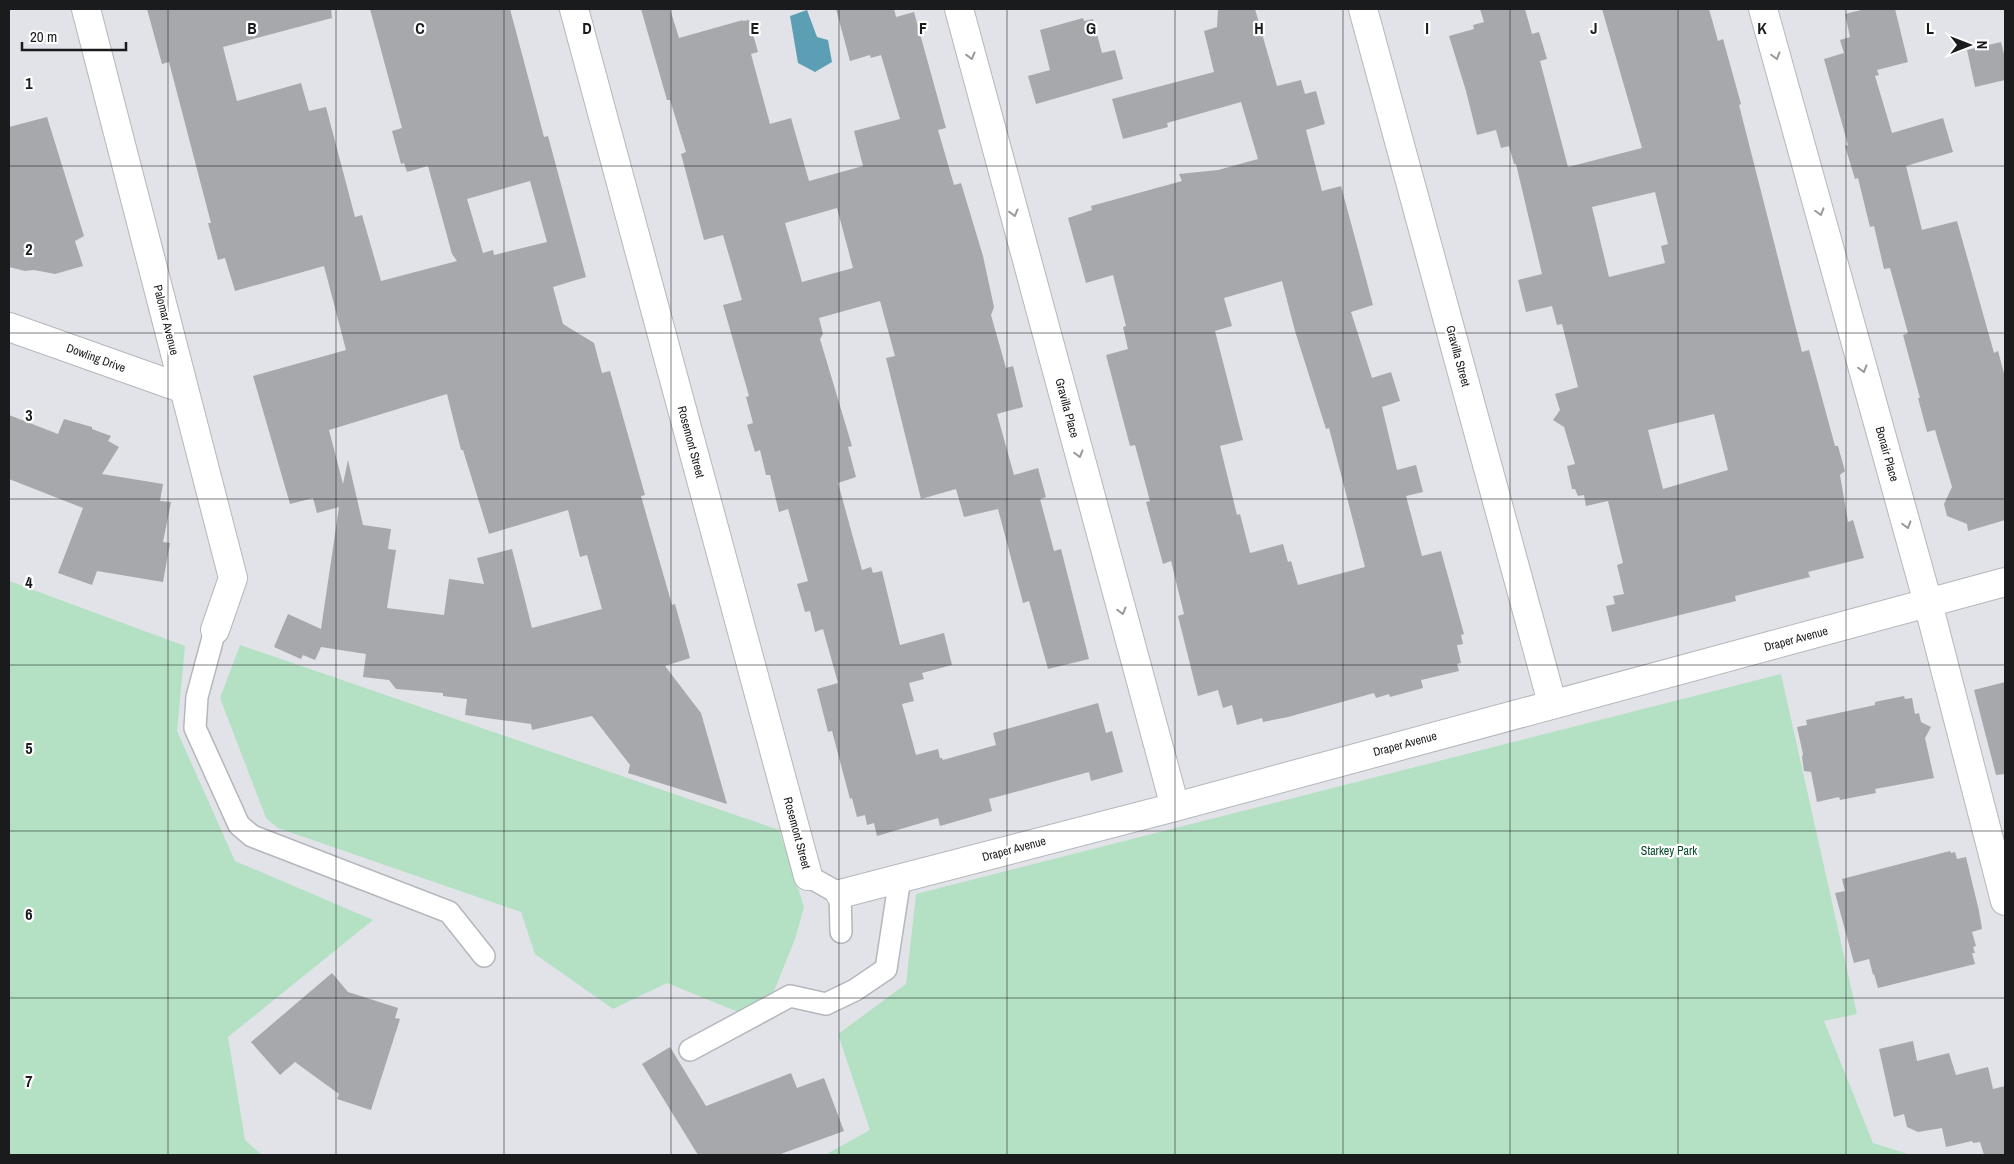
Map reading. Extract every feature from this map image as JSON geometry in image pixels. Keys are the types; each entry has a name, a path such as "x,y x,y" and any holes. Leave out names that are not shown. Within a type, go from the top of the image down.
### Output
{"street":[{"name":"Palomar Avenue","path":"86,9 233,578 215,630"},
{"name":"Rosemont Street","path":"574,9 808,876"},
{"name":"Gravilla Place","path":"959,9 1175,807"},
{"name":"Gravilla Street","path":"1363,9 1552,703"},
{"name":"Bonair Place","path":"1763,9 1928,603 2005,901"},
{"name":"Dowling Drive","path":"9,327 184,389"},
{"name":"Draper Avenue","path":"840,894 1175,807 1552,703 2005,582"}],"lane":[{"path":"215,630 197,697 196,728 239,825 252,836 448,912 484,956"},
{"path":"808,876 840,894 841,932"},
{"path":"690,1050 790,996 826,1004 855,990 886,968 900,878"}],"green space":[{"path":"9,581 185,646 177,731 235,861 373,920 228,1037 245,1140 262,1155 9,1155"},
{"path":"240,645 779,830 804,907 795,939 774,991 738,1012 667,983 613,1009 535,954 521,912 278,828 266,818 220,698"},
{"name":"Starkey Park","path":"1781,674 1857,1014 1824,1021 1873,1143 1911,1155 825,1155 870,1130 838,1034 906,984 916,894"}],"water":[{"path":"807,10 817,37 828,40 832,62 815,72 798,63 790,16"}],"building":[{"path":"147,9 331,9 332,18 223,47 237,101 301,83 309,111 326,107 355,217 362,215 381,281 457,261 452,254 428,166 407,172 404,163 401,164 392,131 402,128 370,9 510,9 544,137 548,136 586,277 553,287 563,324 594,343 602,373 610,371 645,495 641,496 672,605 675,604 690,658 665,666 701,713 727,804 628,773 630,765 592,716 532,730 531,724 465,715 467,699 443,696 443,693 396,689 389,680 363,677 366,654 321,647 315,660 303,655 301,659 274,647 288,614 321,629 339,507 317,513 313,498 290,504 253,376 346,350 324,266 235,291 225,258 218,260 208,223 211,223 169,62 162,64","holes":["530,181 547,242 494,255 493,250 483,253 467,199","447,394 461,450 463,450 489,534 568,510 580,557 587,555 602,609 532,628 512,549 477,558 484,584 449,579 444,615 387,608 396,550 388,549 391,529 363,525 348,460 343,484 329,430"]},
{"path":"641,9 670,9 679,38 749,20 758,52 751,54 770,124 791,118 809,181 863,166 854,131 900,119 881,55 871,58 870,55 850,61 836,9 894,9 896,17 914,12 946,128 938,130 954,185 961,183 983,256 994,307 991,315 1006,368 1013,366 1023,407 997,414 1014,475 1038,468 1046,497 1040,499 1054,551 1061,549 1089,659 1048,669 1029,601 1023,603 998,509 964,517 956,489 921,499 886,358 895,356 880,301 819,318 823,334 820,339 852,446 848,447 856,477 838,483 862,570 871,567 873,573 882,571 900,645 944,633 952,665 922,673 924,679 909,683 914,701 902,704 916,755 938,749 940,758 943,760 996,745 993,733 1098,703 1106,733 1112,731 1123,772 1091,781 1089,772 989,799 992,811 940,826 938,818 877,836 874,823 867,825 865,815 857,817 852,798 850,799 832,731 828,732 817,689 838,683 823,629 815,632 810,611 805,612 797,584 808,581 788,509 779,512 770,475 766,475 760,450 755,452 747,425 753,423 746,397 749,396 723,305 742,300 723,235 704,240 681,154 686,152 670,100 667,100","holes":["837,208 853,268 802,282 785,223"]},
{"path":"1218,9 1255,9 1277,86 1301,80 1305,94 1316,91 1325,124 1306,130 1322,191 1341,186 1373,305 1351,312 1372,378 1391,372 1400,401 1382,407 1397,470 1416,465 1423,492 1406,496 1422,556 1441,551 1464,634 1461,635 1463,644 1457,645 1461,663 1457,664 1459,671 1421,680 1423,688 1390,697 1389,694 1376,698 1374,693 1288,717 1263,722 1262,718 1237,725 1232,705 1223,708 1218,690 1198,696 1178,616 1184,614 1171,561 1163,564 1146,502 1150,501 1135,445 1130,446 1106,355 1128,349 1123,327 1126,326 1113,275 1086,283 1068,218 1092,210 1091,206 1182,181 1179,174 1218,170 1258,159 1241,102 1167,123 1168,127 1123,139 1112,99 1214,72 1204,31 1217,27","holes":["1282,281 1295,331 1326,429 1329,428 1365,567 1298,585 1291,561 1288,562 1283,544 1250,553 1240,514 1237,515 1220,446 1243,440 1215,331 1232,326 1224,298"]},
{"path":"1480,9 1525,9 1532,34 1539,32 1547,59 1540,61 1568,167 1642,148 1602,9 1709,9 1718,41 1723,39 1741,104 1739,105 1802,352 1809,350 1835,446 1838,446 1845,471 1840,475 1848,522 1853,520 1864,558 1808,572 1810,577 1735,596 1736,601 1612,632 1606,606 1615,604 1613,596 1624,594 1617,565 1623,563 1608,501 1586,506 1584,495 1578,496 1575,489 1572,489 1567,466 1575,464 1564,427 1553,420 1560,410 1555,394 1578,387 1562,324 1557,325 1552,306 1526,312 1518,280 1542,274 1516,164 1514,164 1509,146 1501,148 1496,130 1477,135 1449,36 1474,29 1473,25 1484,22","holes":["1655,192 1668,244 1661,246 1665,263 1609,277 1592,207","1714,414 1728,470 1663,489 1648,430"]},
{"path":"1865,9 1895,9 1908,62 1877,70 1879,75 1875,76 1892,133 1943,118 1953,152 1906,166 1922,230 1957,221 1994,353 1998,351 2005,377 2005,520 1968,531 1967,524 1947,516 1944,504 1952,487 1935,430 1927,432 1903,335 1908,333 1890,268 1884,269 1874,226 1870,227 1858,178 1855,179 1845,146 1848,145 1824,59 1844,53 1840,40 1850,37 1845,14"},
{"path":"1083,18 1084,21 1093,19 1102,53 1115,50 1123,79 1036,104 1028,76 1050,70 1040,30"},
{"path":"2001,42 2005,58 2005,80 1975,87 1967,50"},
{"path":"47,117 84,236 75,241 83,266 55,274 34,270 25,271 9,267 9,127"},
{"path":"9,415 58,434 64,419 92,427 92,429 111,436 108,441 119,447 102,474 163,484 160,501 171,502 163,542 170,543 163,582 97,571 92,585 58,573 83,508 9,479"},
{"path":"2005,682 2005,774 1996,775 1974,690"},
{"path":"1904,696 1905,699 1912,698 1915,714 1919,713 1921,722 1931,727 1925,738 1934,778 1875,789 1876,793 1840,800 1839,797 1817,802 1811,772 1804,771 1803,754 1797,727 1807,725 1806,720 1875,705 1875,702"},
{"path":"1950,851 1951,853 1955,852 1957,859 1966,857 1979,911 1982,929 1972,932 1976,946 1973,947 1975,953 1972,953 1975,964 1878,988 1869,959 1854,963 1835,893 1845,891 1842,879"},
{"path":"332,973 348,992 398,1008 395,1018 400,1019 371,1110 337,1099 339,1094 295,1062 280,1075 251,1042"},
{"path":"1913,1041 1917,1061 1949,1053 1956,1075 1988,1067 1993,1089 2005,1086 2005,1155 1984,1155 1980,1142 1973,1143 1972,1141 1946,1147 1942,1128 1918,1132 1907,1127 1904,1114 1894,1117 1879,1049"},
{"path":"670,1047 706,1106 791,1073 797,1088 824,1078 844,1131 778,1155 698,1155 642,1064"}]}
